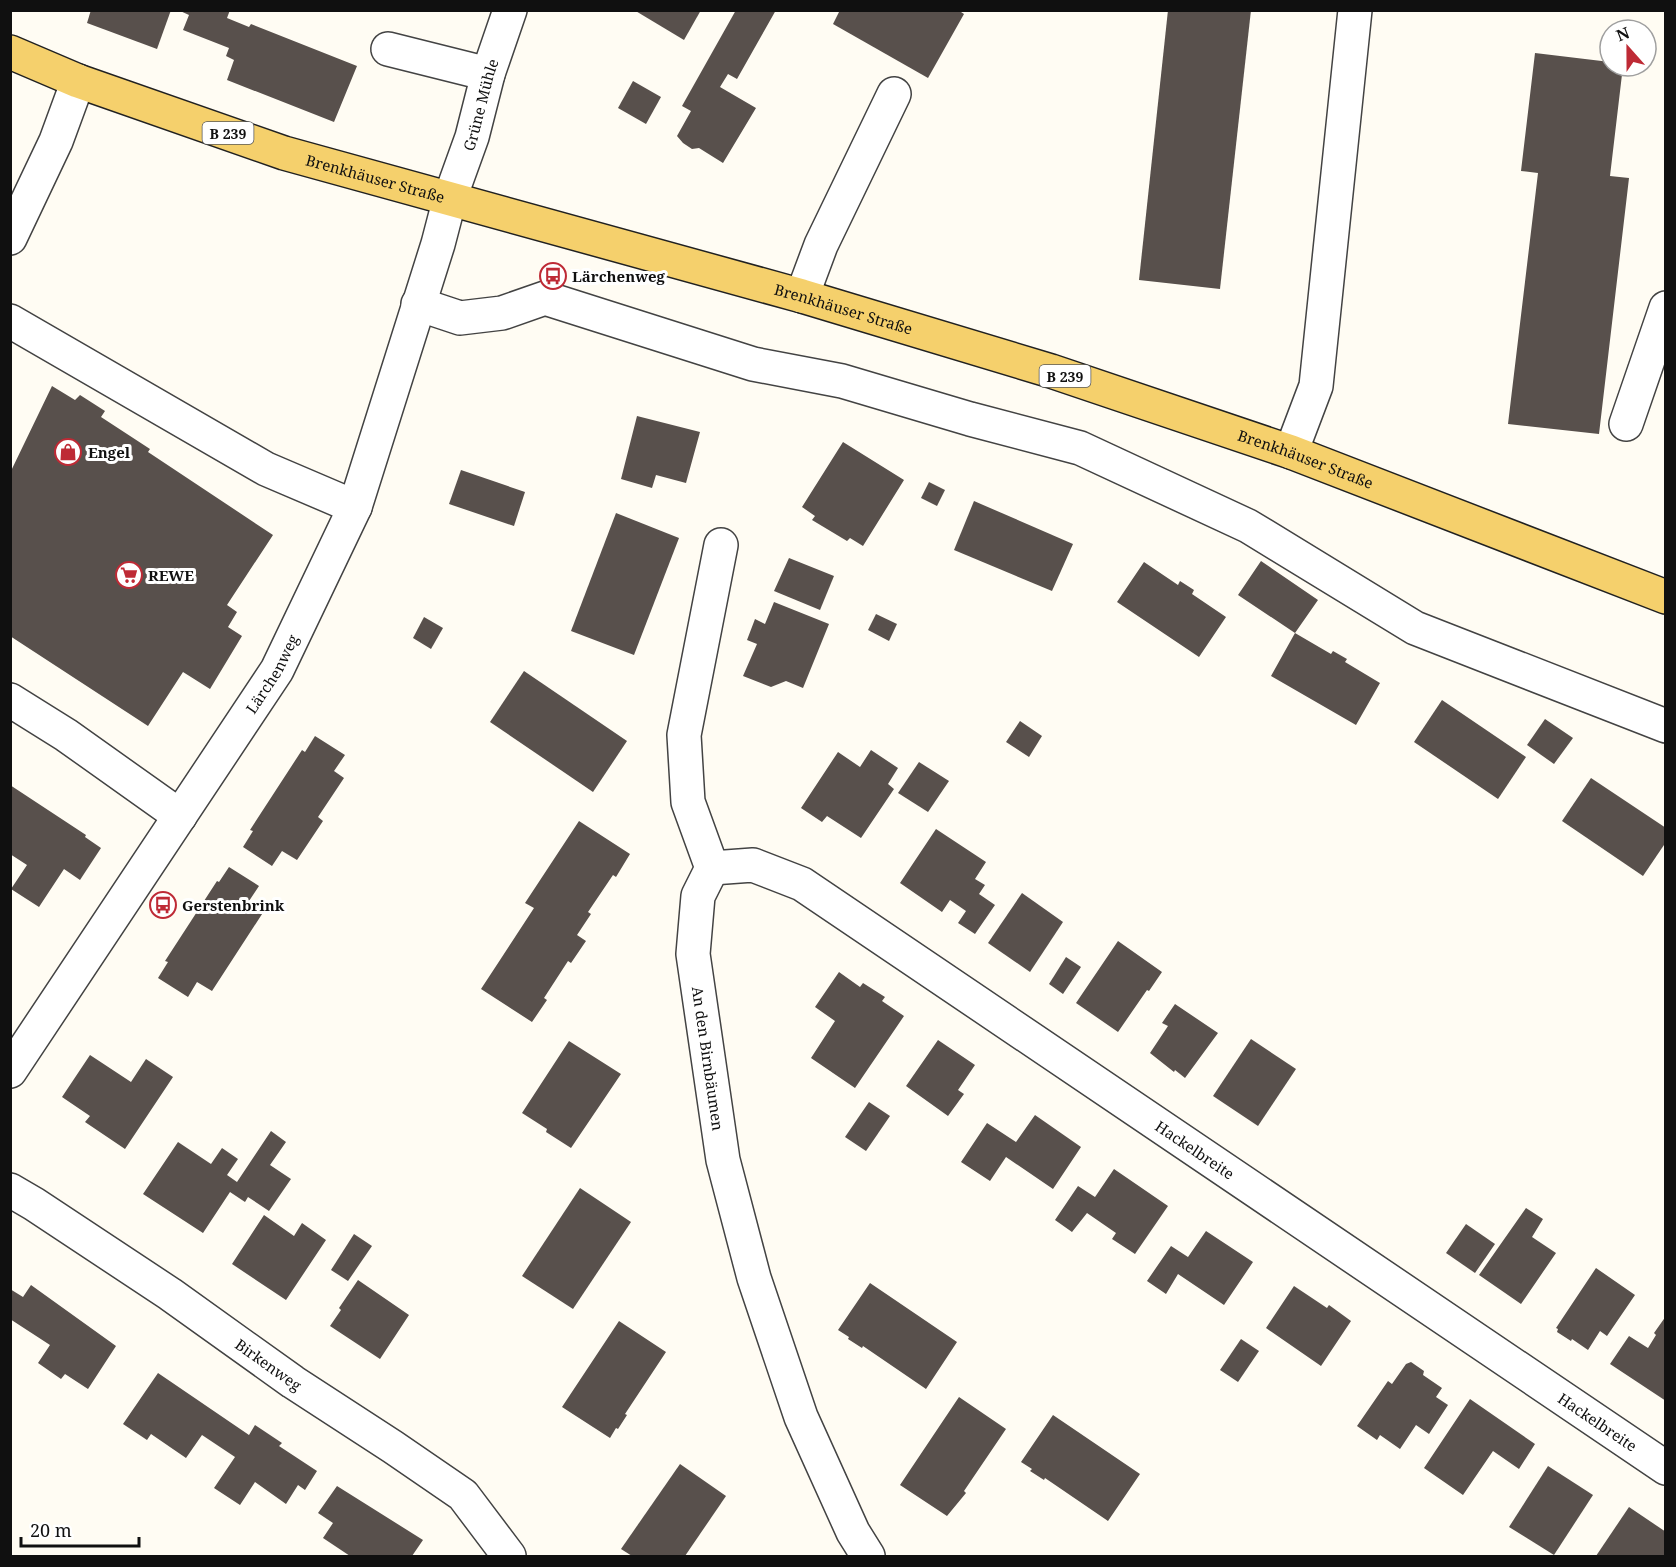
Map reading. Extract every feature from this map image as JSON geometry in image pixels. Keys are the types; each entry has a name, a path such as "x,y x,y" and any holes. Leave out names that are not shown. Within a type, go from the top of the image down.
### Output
{"main road":[{"name":"Brenkhäuser Straße","path":"10,52 78,81 284,153 802,296 1051,371 1292,452 1665,597"}],"street":[{"name":"Grüne Mühle","path":"450,198 472,137 488,74 510,10"},
{"path":"1292,452 1316,386 1355,10"},
{"path":"388,49 488,74"},
{"path":"10,237 56,141 78,81"},
{"path":"802,296 821,245 894,94"},
{"name":"Lärchenweg","path":"10,1071 277,670 355,507 450,198"},
{"path":"418,304 460,318 502,313 545,298 753,364 843,381 970,419 1080,448 1248,526 1415,628 1665,726"},
{"path":"1626,424 1665,308"},
{"path":"10,321 266,469 355,507"},
{"path":"712,868 688,802 684,735 721,545"},
{"path":"10,700 66,735 180,816"},
{"name":"Hackelbreite","path":"712,868 753,865 802,884 1665,1468"},
{"name":"An den Birnbäumen","path":"712,868 698,896 693,954 723,1160 754,1278 801,1417 853,1532 868,1557"},
{"name":"Birkenweg","path":"10,1190 170,1294 293,1382 463,1495 509,1557"}],"building":[{"path":"91,10 171,10 157,49 87,23"},
{"path":"178,10 230,10 227,18 249,27 251,24 357,66 334,122 227,80 234,60 226,56 229,48 183,30 189,15"},
{"path":"634,10 701,10 684,40"},
{"path":"736,10 776,10 737,79 728,74 720,87 756,108 723,163 699,148 692,149 677,136 691,111 682,106"},
{"path":"840,10 958,10 964,14 928,78 833,24"},
{"path":"1168,10 1251,10 1220,289 1139,280"},
{"path":"1535,53 1598,61 1598,78 1622,78 1610,176 1629,178 1599,434 1508,424 1538,173 1521,171"},
{"path":"633,81 661,97 646,124 618,108"},
{"name":"REWE","path":"52,386 75,400 80,395 105,411 101,417 150,449 148,452 273,535 227,605 237,612 228,627 242,636 210,689 183,672 148,726 10,636 10,473"},
{"path":"637,416 700,432 686,483 656,475 652,488 621,479"},
{"path":"843,442 904,480 863,546 850,538 847,541 812,520 815,516 802,507"},
{"path":"461,470 525,492 514,526 449,504"},
{"path":"929,482 945,490 937,506 921,498"},
{"path":"974,501 1073,544 1052,591 954,550"},
{"path":"616,513 679,538 634,655 571,631"},
{"path":"789,558 834,576 820,610 774,591"},
{"path":"1261,561 1318,600 1295,633 1238,595"},
{"path":"1144,562 1178,585 1180,581 1194,590 1192,594 1226,617 1199,657 1117,602"},
{"path":"774,602 829,624 803,688 786,681 771,687 743,676 757,644 747,640 755,619 765,624"},
{"path":"876,614 897,624 889,641 868,630"},
{"path":"424,617 443,628 431,649 413,638"},
{"path":"1295,633 1331,654 1333,651 1347,659 1345,662 1380,683 1356,725 1271,676"},
{"path":"524,671 627,741 593,792 490,722"},
{"path":"1442,700 1526,757 1498,799 1414,742"},
{"path":"1545,719 1573,738 1554,764 1527,745"},
{"path":"1020,721 1042,736 1029,757 1006,742"},
{"path":"315,736 345,755 334,771 344,778 318,817 323,821 297,860 282,851 272,866 243,847 253,831 250,830 302,750 305,752"},
{"path":"871,750 898,768 888,784 894,789 861,838 827,816 822,822 801,808 838,752 860,767"},
{"path":"919,762 949,781 928,812 898,793"},
{"path":"1591,778 1666,828 1666,842 1643,876 1562,821"},
{"path":"10,785 86,835 85,837 101,848 80,880 64,869 39,907 11,889 27,865 10,854"},
{"path":"579,821 630,854 616,877 613,875 588,912 591,914 577,935 586,941 571,963 568,961 544,998 547,1000 532,1022 481,989 534,908 525,903"},
{"path":"936,829 986,862 975,879 985,885 979,894 995,905 975,934 958,923 966,911 950,900 942,912 900,883"},
{"path":"229,867 259,886 249,901 264,911 212,991 197,982 188,997 158,978 168,962 165,961 217,881 219,882"},
{"path":"1022,893 1063,922 1030,972 988,943"},
{"path":"1118,941 1162,972 1118,1032 1076,1003"},
{"path":"1066,957 1081,967 1063,994 1049,984"},
{"path":"839,972 860,987 863,983 885,997 882,1001 904,1016 855,1088 811,1058 835,1021 815,1007"},
{"path":"1175,1004 1218,1033 1185,1078 1150,1053 1168,1026 1162,1023"},
{"path":"1251,1039 1296,1069 1258,1126 1213,1096"},
{"path":"938,1040 975,1065 958,1090 964,1094 948,1116 906,1086"},
{"path":"569,1041 621,1074 571,1148 522,1113"},
{"path":"90,1055 131,1082 146,1059 173,1077 125,1149 85,1122 90,1116 62,1097"},
{"path":"869,1102 890,1116 866,1151 845,1137"},
{"path":"1035,1115 1081,1147 1053,1189 1006,1157 990,1181 961,1162 987,1123 1016,1142"},
{"path":"271,1131 286,1142 270,1165 291,1179 269,1211 248,1197 245,1202 230,1192 203,1233 143,1194 178,1142 211,1164 222,1148 238,1159 227,1175 237,1182"},
{"path":"1114,1169 1168,1206 1135,1254 1112,1239 1116,1233 1087,1213 1072,1232 1055,1220 1078,1186 1095,1197"},
{"path":"580,1188 631,1222 573,1309 522,1276"},
{"path":"1526,1208 1543,1219 1532,1237 1556,1253 1521,1304 1479,1275"},
{"path":"264,1215 294,1236 302,1223 326,1240 286,1300 232,1264"},
{"path":"1466,1224 1495,1244 1475,1273 1446,1253"},
{"path":"1206,1231 1253,1262 1224,1305 1178,1274 1166,1294 1147,1281 1171,1246 1188,1257"},
{"path":"354,1234 372,1246 348,1281 331,1270"},
{"path":"1596,1268 1635,1295 1607,1336 1600,1331 1588,1350 1557,1332 1556,1328"},
{"path":"358,1280 409,1315 380,1359 330,1326"},
{"path":"870,1283 957,1342 926,1389 863,1346 862,1348 848,1339 849,1337 838,1330"},
{"path":"31,1285 116,1346 88,1389 65,1374 61,1379 38,1363 50,1345 10,1319 10,1289 23,1297"},
{"path":"1294,1286 1327,1308 1329,1305 1351,1321 1321,1366 1266,1328"},
{"path":"1666,1316 1666,1401 1610,1364 1629,1336 1648,1348 1656,1335 1654,1333"},
{"path":"619,1321 666,1352 610,1438 562,1407"},
{"path":"1241,1339 1259,1351 1238,1382 1220,1370"},
{"path":"1411,1362 1424,1371 1423,1375 1442,1388 1436,1397 1448,1405 1429,1434 1416,1425 1400,1449 1380,1435 1377,1440 1357,1426 1388,1381 1392,1384 1406,1364"},
{"path":"158,1373 249,1435 255,1425 282,1443 279,1446 317,1471 305,1490 298,1485 286,1504 255,1482 240,1505 214,1488 235,1457 202,1435 186,1458 151,1434 147,1440 123,1424"},
{"path":"959,1397 1006,1429 964,1491 966,1493 947,1516 900,1485"},
{"path":"1470,1399 1535,1444 1519,1469 1493,1451 1463,1495 1424,1468"},
{"path":"1053,1415 1140,1474 1108,1521 1045,1478 1044,1480 1030,1471 1032,1469 1021,1462"},
{"path":"680,1464 726,1496 685,1556 632,1556 621,1549"},
{"path":"1548,1466 1593,1495 1554,1555 1509,1527"},
{"path":"337,1486 423,1540 412,1556 350,1556 323,1538 333,1523 318,1513"},
{"path":"1629,1507 1666,1532 1666,1556 1596,1556"}],"place":[{"name":"Lärchenweg","path":"553,276"},
{"name":"Engel","path":"68,452"},
{"name":"REWE","path":"129,575"},
{"name":"Gerstenbrink","path":"163,905"}]}
